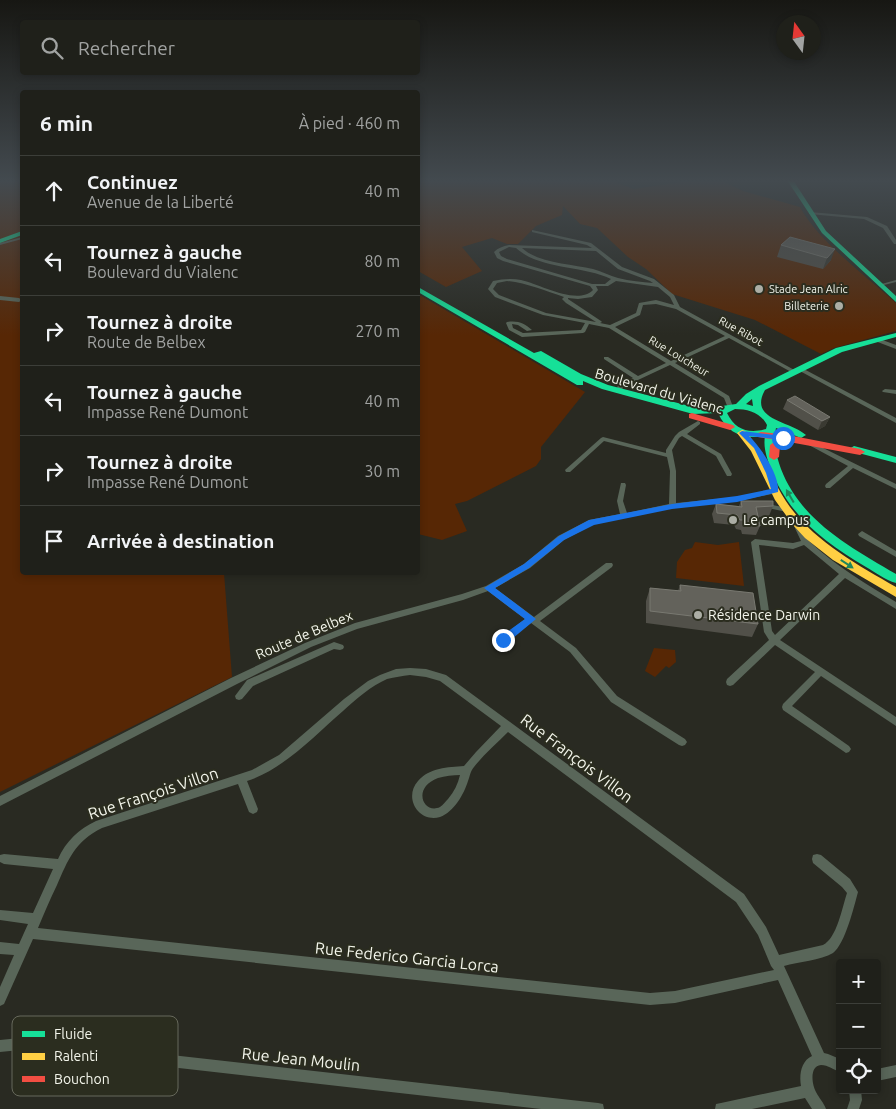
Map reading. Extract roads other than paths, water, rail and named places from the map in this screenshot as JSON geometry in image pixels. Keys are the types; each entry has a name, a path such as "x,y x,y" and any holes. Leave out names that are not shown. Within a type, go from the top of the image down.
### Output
{"main road":[{"path":"824,232 896,300"},
{"path":"0,242 20,234"},
{"path":"420,284 578,376 619,392 693,411 700,412 731,407 758,412"},
{"name":"Boulevard du Vialenc","path":"420,290 580,382 618,396 730,427 742,433"},
{"path":"730,427 723,419 731,407 762,388 846,347 896,335"},
{"path":"762,388 756,398 758,412 768,431 769,451 773,462 791,500 808,520 834,541 896,579"},
{"path":"768,431 788,438 830,444"},
{"path":"742,433 768,431 794,433 896,460"},
{"path":"742,433 757,447 770,473 775,491 797,522 822,545 846,563 896,593"},
{"path":"773,462 775,445 788,438"}],"street":[{"path":"538,232 586,242 620,268 648,278 660,286 675,301 678,308"},
{"path":"888,232 896,243"},
{"path":"0,242 20,238"},
{"path":"598,250 517,246 500,249 496,254 505,260 592,285 606,285 615,279"},
{"path":"517,246 520,250 534,256 594,271 615,279 660,286"},
{"path":"592,285 596,290 590,296 581,298 567,296 513,280 495,282 490,289 497,296 538,312 604,325"},
{"path":"880,285 896,281"},
{"path":"567,296 565,299 568,302 604,325"},
{"path":"0,298 19,300"},
{"path":"611,327 638,314 639,306 643,303 656,302 678,308"},
{"name":"Rue Ribot","path":"678,308 896,421"},
{"path":"529,330 522,325 513,322 509,323 511,329 522,335 583,331 588,322"},
{"name":"Rue Loucheur","path":"604,325 611,327 727,397 731,407"},
{"path":"619,392 620,386 730,336"},
{"path":"877,340 896,347"},
{"path":"606,358 637,378"},
{"path":"885,391 896,392"},
{"path":"672,506 673,471 669,450 672,443 682,433 698,423"},
{"path":"682,433 719,455 729,474"},
{"path":"568,470 603,439 670,456"},
{"path":"805,441 896,487"},
{"path":"830,444 840,458"},
{"path":"828,486 853,465"},
{"path":"623,485 620,501 624,515"},
{"name":"Route de Belbex","path":"0,801 308,645 355,626 400,612 463,597 488,588 526,566 562,538 592,522 672,506 737,499 775,491"},
{"name":"Route de Belbex","path":"737,499 787,510"},
{"path":"797,522 805,542 844,574 896,606"},
{"path":"862,534 896,554"},
{"path":"805,542 793,546 755,542 768,632 774,640 896,722"},
{"path":"503,640 609,565"},
{"path":"730,682 844,574"},
{"path":"488,588 573,650 614,700 682,742"},
{"path":"308,645 314,654"},
{"path":"239,696 242,690 250,683 334,645 340,647"},
{"name":"Rue François Villon","path":"0,1000 60,864 73,842 85,831 100,824 241,779 268,768 282,758 363,686 374,680 399,672 415,671 443,678 736,894 751,912 762,931 820,1059"},
{"path":"820,672 786,707 846,749"},
{"path":"466,770 439,773 431,776 416,790 417,803 429,812 436,814 443,811 463,784 466,770 508,726"},
{"name":"Rue François Villon","path":"241,779 253,809"},
{"path":"4,859 60,864"},
{"path":"775,962 823,951 830,948 838,938 853,892 846,883 817,859"},
{"path":"0,915 35,919"},
{"name":"Rue Federico Garcia Lorca","path":"29,933 650,998 675,997 781,974"},
{"path":"0,948 21,950"},
{"path":"820,1109 808,1091 806,1074 813,1061 820,1059 836,1063"},
{"name":"Rue Jean Moulin","path":"178,1062 598,1109"},
{"path":"881,1074 896,1071"},
{"path":"721,1109 808,1091"},
{"path":"853,1109 856,1100 855,1094"}],"place":[{"name":"Stade Jean Alric","path":"759,289"},
{"name":"Billeterie","path":"839,306"},
{"name":"Le campus","path":"733,520"},
{"name":"Résidence Darwin","path":"698,615"}]}
